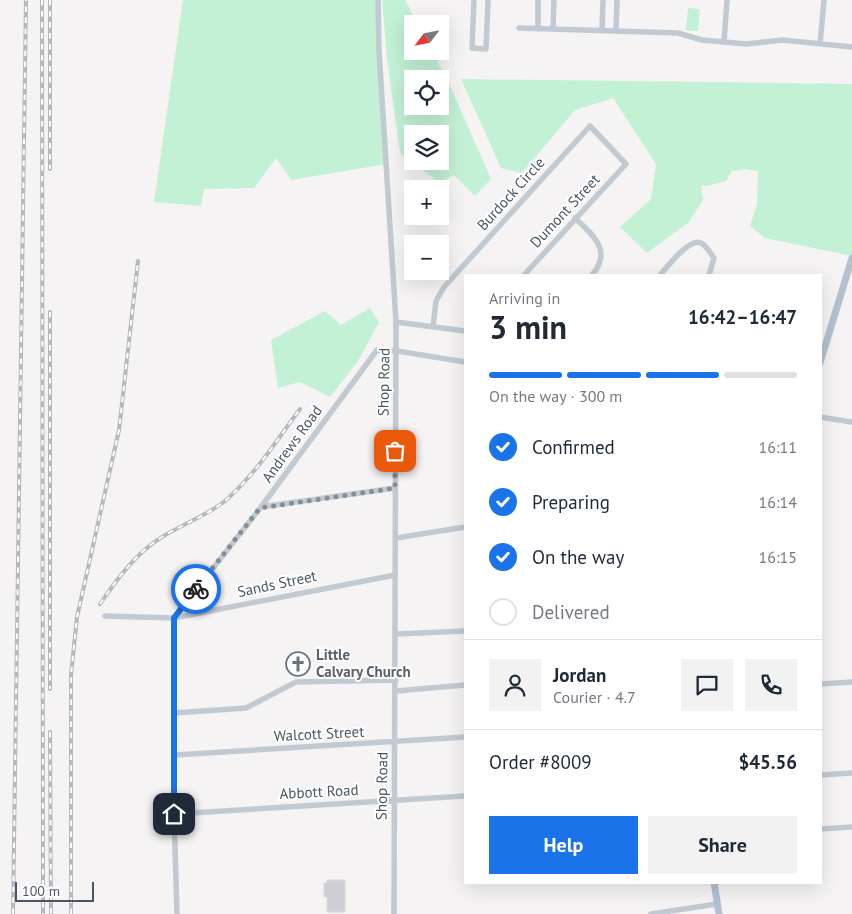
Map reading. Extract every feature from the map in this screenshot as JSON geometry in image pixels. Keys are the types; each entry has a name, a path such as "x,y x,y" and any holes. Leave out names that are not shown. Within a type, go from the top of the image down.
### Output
{"main road":[{"path":"822,356 852,258"},
{"path":"714,884 719,914"}],"street":[{"name":"Shop Road","path":"378,0 397,351 396,538 394,575 396,634 394,914"},
{"path":"474,0 472,48 486,49 488,0"},
{"path":"538,0 538,29"},
{"path":"553,30 554,0"},
{"path":"602,31 603,0"},
{"path":"616,31 617,0"},
{"path":"724,42 727,0"},
{"path":"820,44 824,0"},
{"path":"519,28 678,33 702,40 746,44 782,40 852,47"},
{"name":"Burdock Circle","path":"433,327 436,301 444,287 590,126 626,164"},
{"name":"Dumont Street","path":"525,274 626,164"},
{"path":"575,218 590,232 598,243 602,254 599,266 593,274"},
{"path":"661,274 688,245 701,242 714,258 710,274"},
{"path":"396,322 464,331"},
{"name":"Andrews Road","path":"174,618 260,508 377,350 397,351"},
{"path":"397,351 464,362"},
{"path":"822,417 852,422"},
{"path":"260,508 395,488"},
{"path":"396,538 464,527"},
{"name":"Sands Street","path":"106,616 174,618 394,575"},
{"path":"174,618 174,814 177,914"},
{"path":"396,634 464,631"},
{"path":"174,712 246,708 296,682 396,680"},
{"path":"822,684 852,682"},
{"path":"396,691 464,686"},
{"name":"Walcott Street","path":"174,755 464,737"},
{"path":"822,775 852,772"},
{"name":"Abbott Road","path":"174,814 464,796"},
{"path":"822,829 852,827"},
{"path":"650,914 718,904"}],"green space":[{"path":"183,0 378,0 386,164 291,180 276,158 254,188 204,189 201,206 154,202"},
{"path":"382,0 405,0 413,15 404,15 404,60 437,60 442,70 404,70 404,115 449,115 449,84 491,179 475,196 454,175 445,180 436,180 423,170 449,170 449,125 404,125 404,156 400,153 387,59"},
{"path":"688,8 700,9 698,31 686,30"},
{"path":"461,79 852,84 852,256 765,238 750,226 757,204 758,171 745,169 732,171 726,181 707,186 701,185 703,200 689,222 647,253 620,227 651,199 656,164 613,98 575,110 522,173 501,168"},
{"path":"370,308 379,322 358,361 330,397 300,382 278,388 271,340 325,311 341,325"}],"building":[{"path":"327,880 345,880 345,912 327,912 327,897 324,897 324,883 327,883"}],"railway":[{"path":"13,914 26,0"},
{"path":"42,0 43,914"},
{"path":"50,0 50,169"},
{"path":"71,914 71,675 77,617 119,430 138,261"},
{"path":"50,312 50,689"},
{"path":"100,604 120,576 153,543 218,506 236,491 265,457 300,409"},
{"path":"50,732 51,914"}],"way so far":[{"path":"196,589 260,508 395,488 395,451"}],"place":[{"name":"Little Calvary Church","path":"298,664"}],"route":[{"path":"174,814 174,618 196,589"}]}
